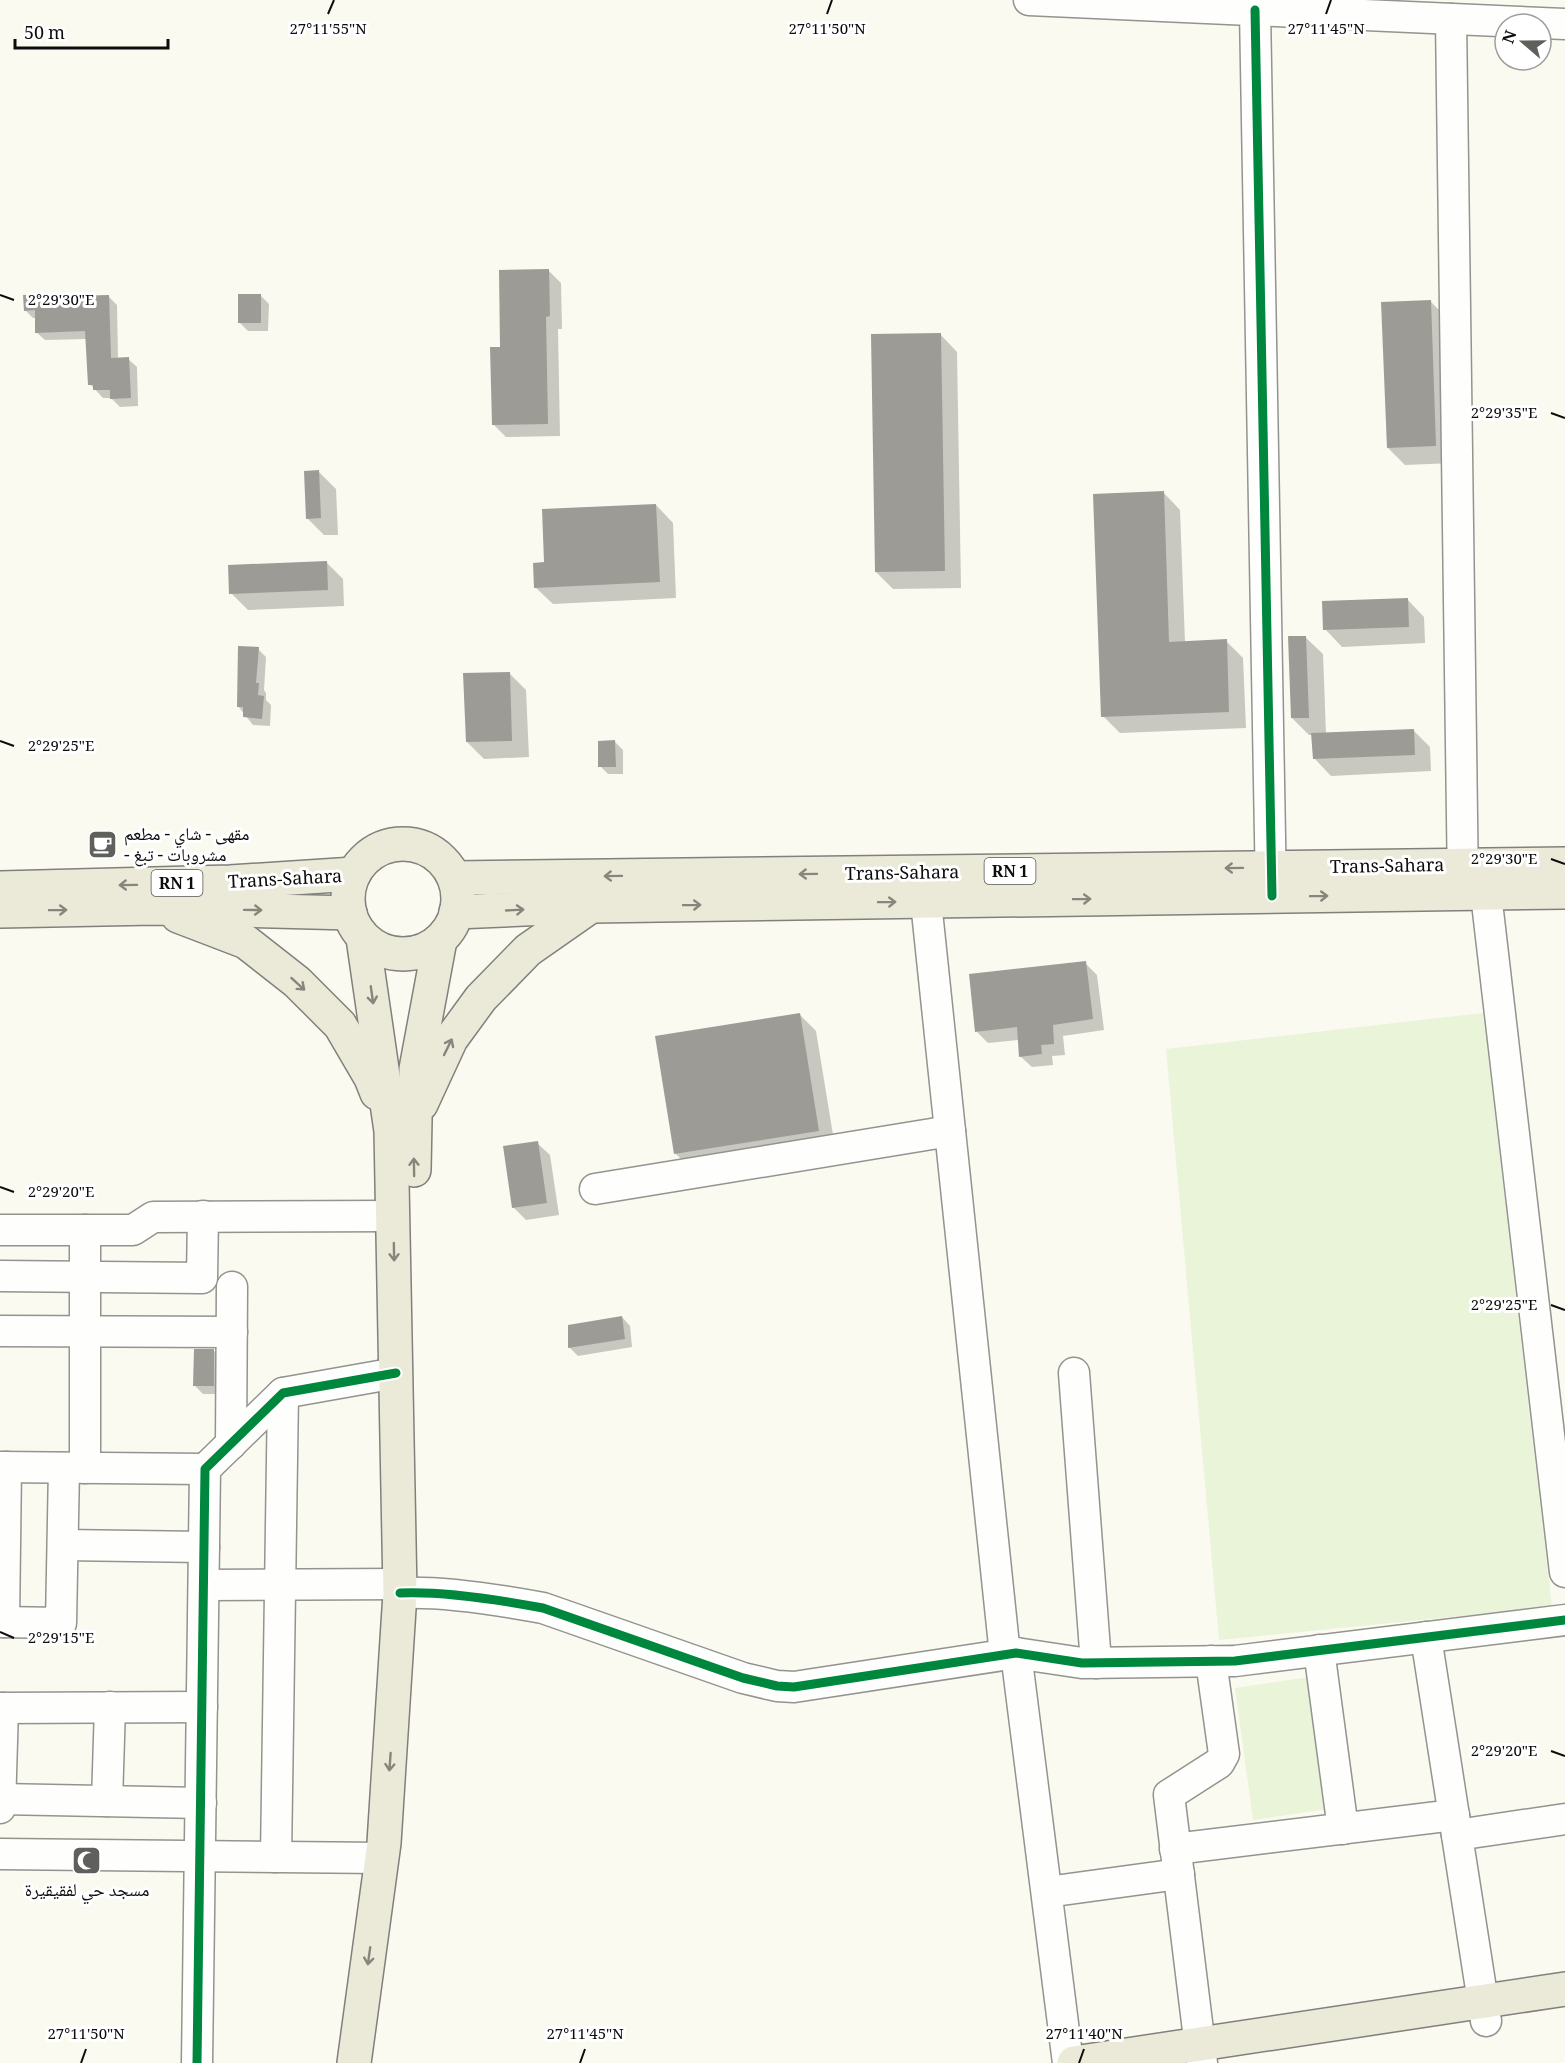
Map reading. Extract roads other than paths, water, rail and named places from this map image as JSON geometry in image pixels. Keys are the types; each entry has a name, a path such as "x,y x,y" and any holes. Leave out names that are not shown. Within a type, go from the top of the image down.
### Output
{"main road":[{"path":"356,925 376,948 384,951 393,954 409,954 426,950 440,940 450,928 456,912 458,895 454,879 445,863 431,852 414,845 396,845 379,850 364,860 354,874 348,900 356,925 403,1125 407,1843 375,2063"},
{"name":"Trans-Sahara","path":"1470,884 1565,864"},
{"name":"Trans-Sahara","path":"0,888 230,882 354,874"},
{"name":"Trans-Sahara","path":"454,879 1470,884 1565,892"},
{"name":"Trans-Sahara","path":"456,912 592,906 926,902 1271,882"},
{"path":"403,1125 451,1039 481,998 528,950 592,906"},
{"name":"Trans-Sahara","path":"0,911 155,908 356,925"},
{"path":"155,908 246,942 297,982 340,1025 371,1078 403,1125"},
{"path":"354,2063 382,1858 406,1590 396,1373 393,1216 403,1125 440,940"},
{"path":"1074,2063 1202,2057 1485,2011 1565,1989"},
{"path":"1485,2011 1565,2009"}],"street":[{"path":"1029,0 1565,24"},
{"path":"1255,10 1271,882"},
{"path":"1451,19 1470,884 1565,1572"},
{"path":"926,902 950,1131 1011,1654 1047,1892 1068,2063"},
{"path":"595,1190 950,1131"},
{"path":"0,1276 202,1278 203,1216"},
{"path":"0,1230 133,1230 153,1217 393,1216"},
{"path":"85,1230 85,1332 74,1468 63,1545 61,1623 2,1622 3,1467 74,1468 205,1469 283,1393 396,1373"},
{"path":"231,1444 232,1287"},
{"path":"0,1331 232,1332"},
{"path":"1074,1373 1096,1663"},
{"path":"276,1857 283,1393"},
{"path":"197,2063 205,1469"},
{"path":"63,1545 204,1547"},
{"path":"204,1585 280,1585 406,1590 518,1603 543,1608 743,1678 777,1686 794,1687 1011,1654 1082,1663 1235,1661 1565,1620"},
{"path":"1426,1637 1485,2011"},
{"path":"1319,1650 1343,1829"},
{"path":"1202,2057 1169,1795 1219,1763 1224,1754 1211,1661"},
{"path":"0,1808 2,1707 202,1707"},
{"path":"108,1801 110,1707"},
{"path":"0,1798 201,1803"},
{"path":"1047,1892 1177,1862 1343,1829 1565,1819"},
{"path":"0,1854 382,1858"}],"place":[{"name":"مقهى - شاي - مطعم - مشروبات - تبغ","path":"103,844"},
{"name":"مسجد حي لفقيقيرة","path":"87,1861"}]}
